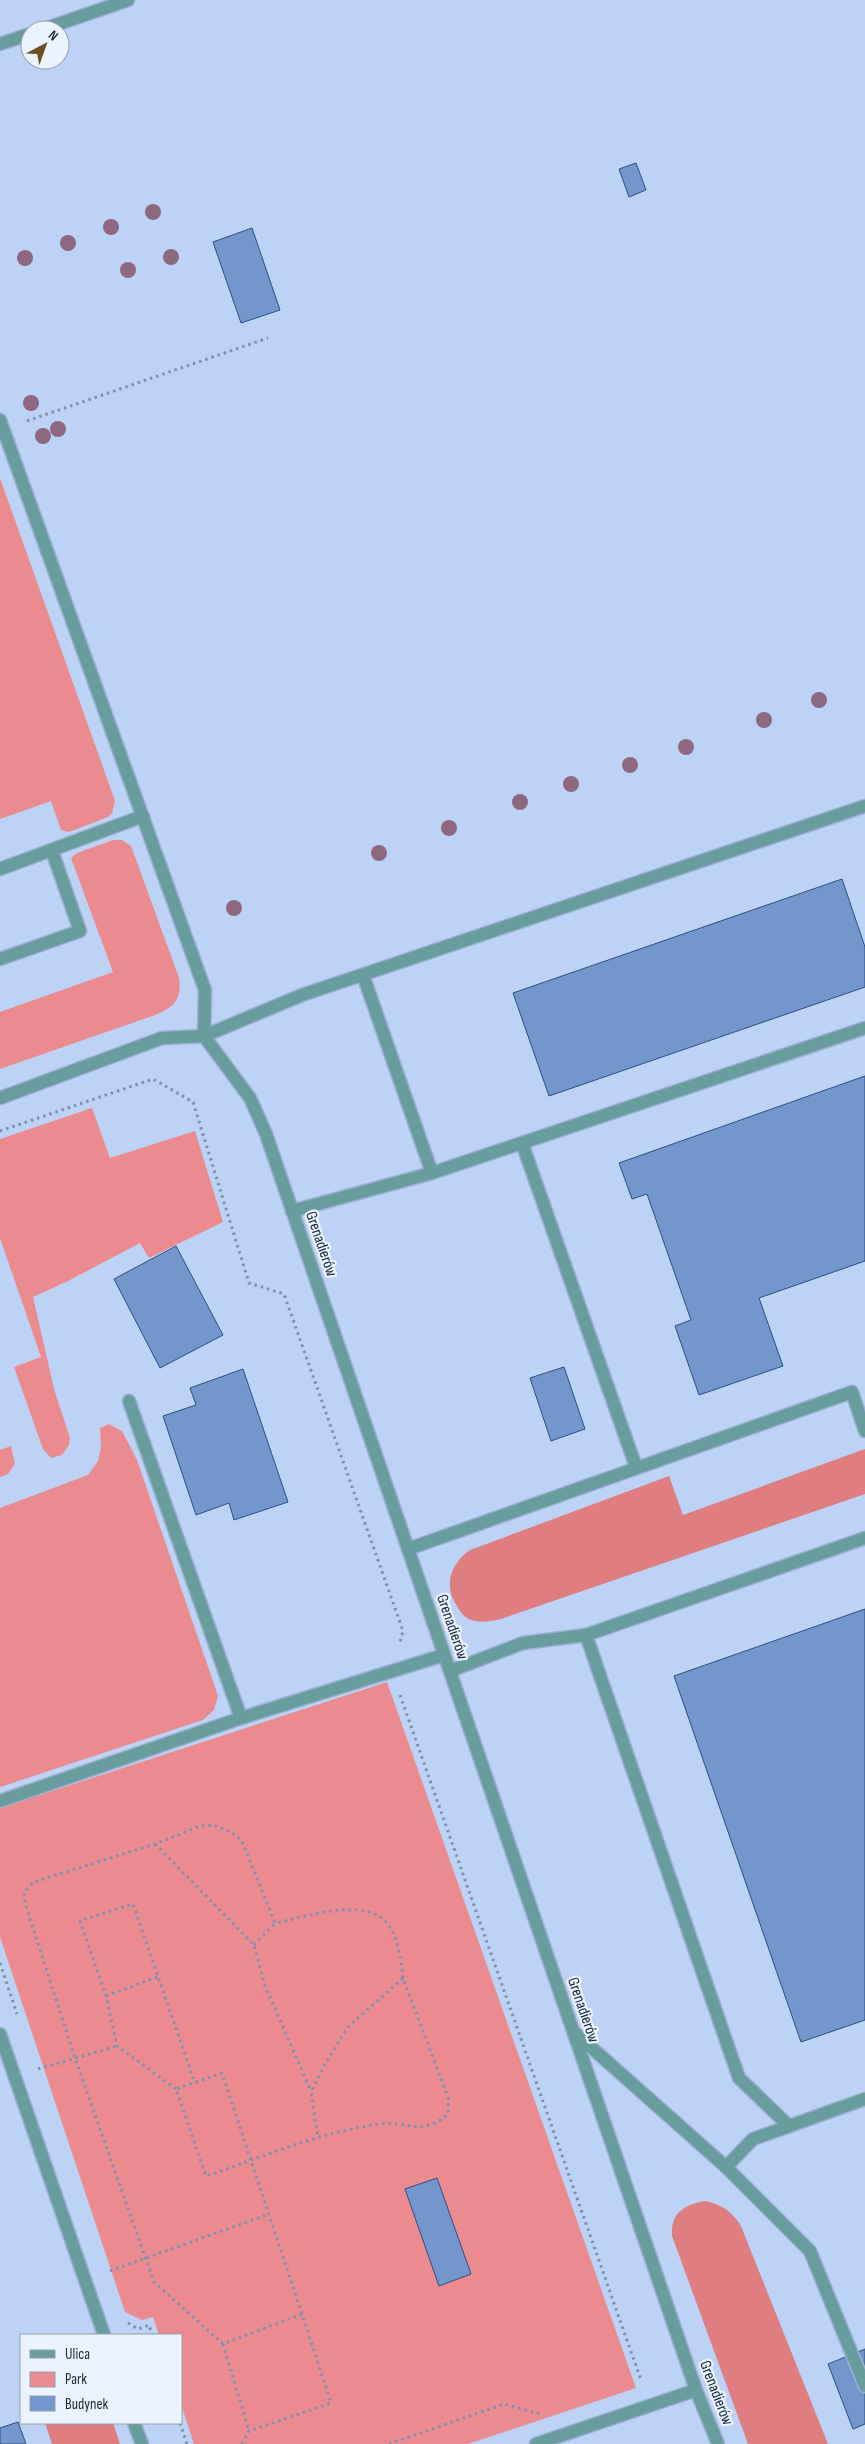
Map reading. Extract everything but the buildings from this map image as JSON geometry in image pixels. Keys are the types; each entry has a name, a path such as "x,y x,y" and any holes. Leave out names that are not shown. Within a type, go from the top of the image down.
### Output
{"street":[{"path":"70,20 128,0"},
{"path":"0,44 20,37"},
{"path":"2,425 205,990 204,1036"},
{"path":"0,1098 162,1038 204,1036 302,995 865,806"},
{"path":"0,869 143,816"},
{"path":"0,959 80,932 52,850"},
{"path":"363,976 432,1173"},
{"path":"292,1211 432,1173 865,1028"},
{"name":"Grenadierów","path":"204,1036 250,1098 266,1134 696,2390 718,2444"},
{"path":"522,1144 636,1467"},
{"path":"408,1549 852,1392 865,1431"},
{"path":"129,1401 241,1718"},
{"path":"450,1671 523,1643 586,1634 865,1538"},
{"path":"586,1634 739,2078 789,2126"},
{"path":"0,1801 241,1718 444,1655"},
{"path":"574,2032 726,2167 810,2251 865,2386"},
{"path":"0,2034 104,2334"},
{"path":"726,2167 752,2139 865,2099"},
{"path":"536,2444 696,2390"},
{"path":"134,2424 142,2444"}],"path":[{"path":"2,425 268,338"},
{"path":"249,2431 222,2344 154,2282 75,2058 25,1903 24,1892 34,1882 155,1844 200,1826 214,1825 231,1832 242,1841 275,1923"},
{"path":"155,1844 254,1945 265,1986 311,2092 318,2137"},
{"path":"195,2083 133,1904 80,1922 106,1996 117,2046 176,2089 206,2176 318,2137 381,2124 427,2127 448,2114 449,2100 403,1978 396,1942 389,1925 377,1914 359,1909 329,1912 275,1923 254,1945"},
{"path":"106,1996 157,1977"},
{"path":"311,2092 348,2026 403,1978"},
{"path":"35,2070 117,2046"},
{"path":"176,2089 222,2073 331,2403 249,2431 242,2444"},
{"path":"102,2274 269,2214"},
{"path":"222,2344 302,2314"},
{"path":"388,2444 504,2404 547,2416"},
{"path":"180,2424 187,2444"}],"green space":[{"path":"0,478 115,801 112,813 108,817 69,832 61,830 51,801 0,819"},
{"path":"113,840 122,840 131,846 179,978 178,996 169,1008 158,1014 0,1069 0,1012 113,972 71,858 77,853"},
{"path":"92,1108 110,1158 195,1131 223,1222 149,1258 140,1243 33,1297 54,1389 70,1438 69,1445 62,1455 51,1458 43,1449 14,1367 41,1357 0,1238 0,1139"},
{"path":"109,1424 122,1431 137,1460 218,1696 214,1710 203,1720 0,1787 0,1508 88,1475 98,1461 101,1448 100,1428"},
{"path":"11,1446 15,1464 8,1474 0,1477 0,1450"},
{"path":"387,1682 636,2388 468,2444 194,2444 182,2407 182,2334 159,2334 153,2317 142,2320 125,2312 0,1937 0,1808"}],"shaded area":[{"path":"865,1449 865,1494 501,1619 481,1622 469,1619 460,1611 451,1594 450,1579 452,1572 459,1560 470,1550 669,1476 683,1515"},
{"path":"706,2201 726,2210 741,2226 828,2444 748,2444 672,2236 674,2221 680,2211 692,2204"},
{"path":"45,2424 113,2424 120,2444 52,2444"}]}
